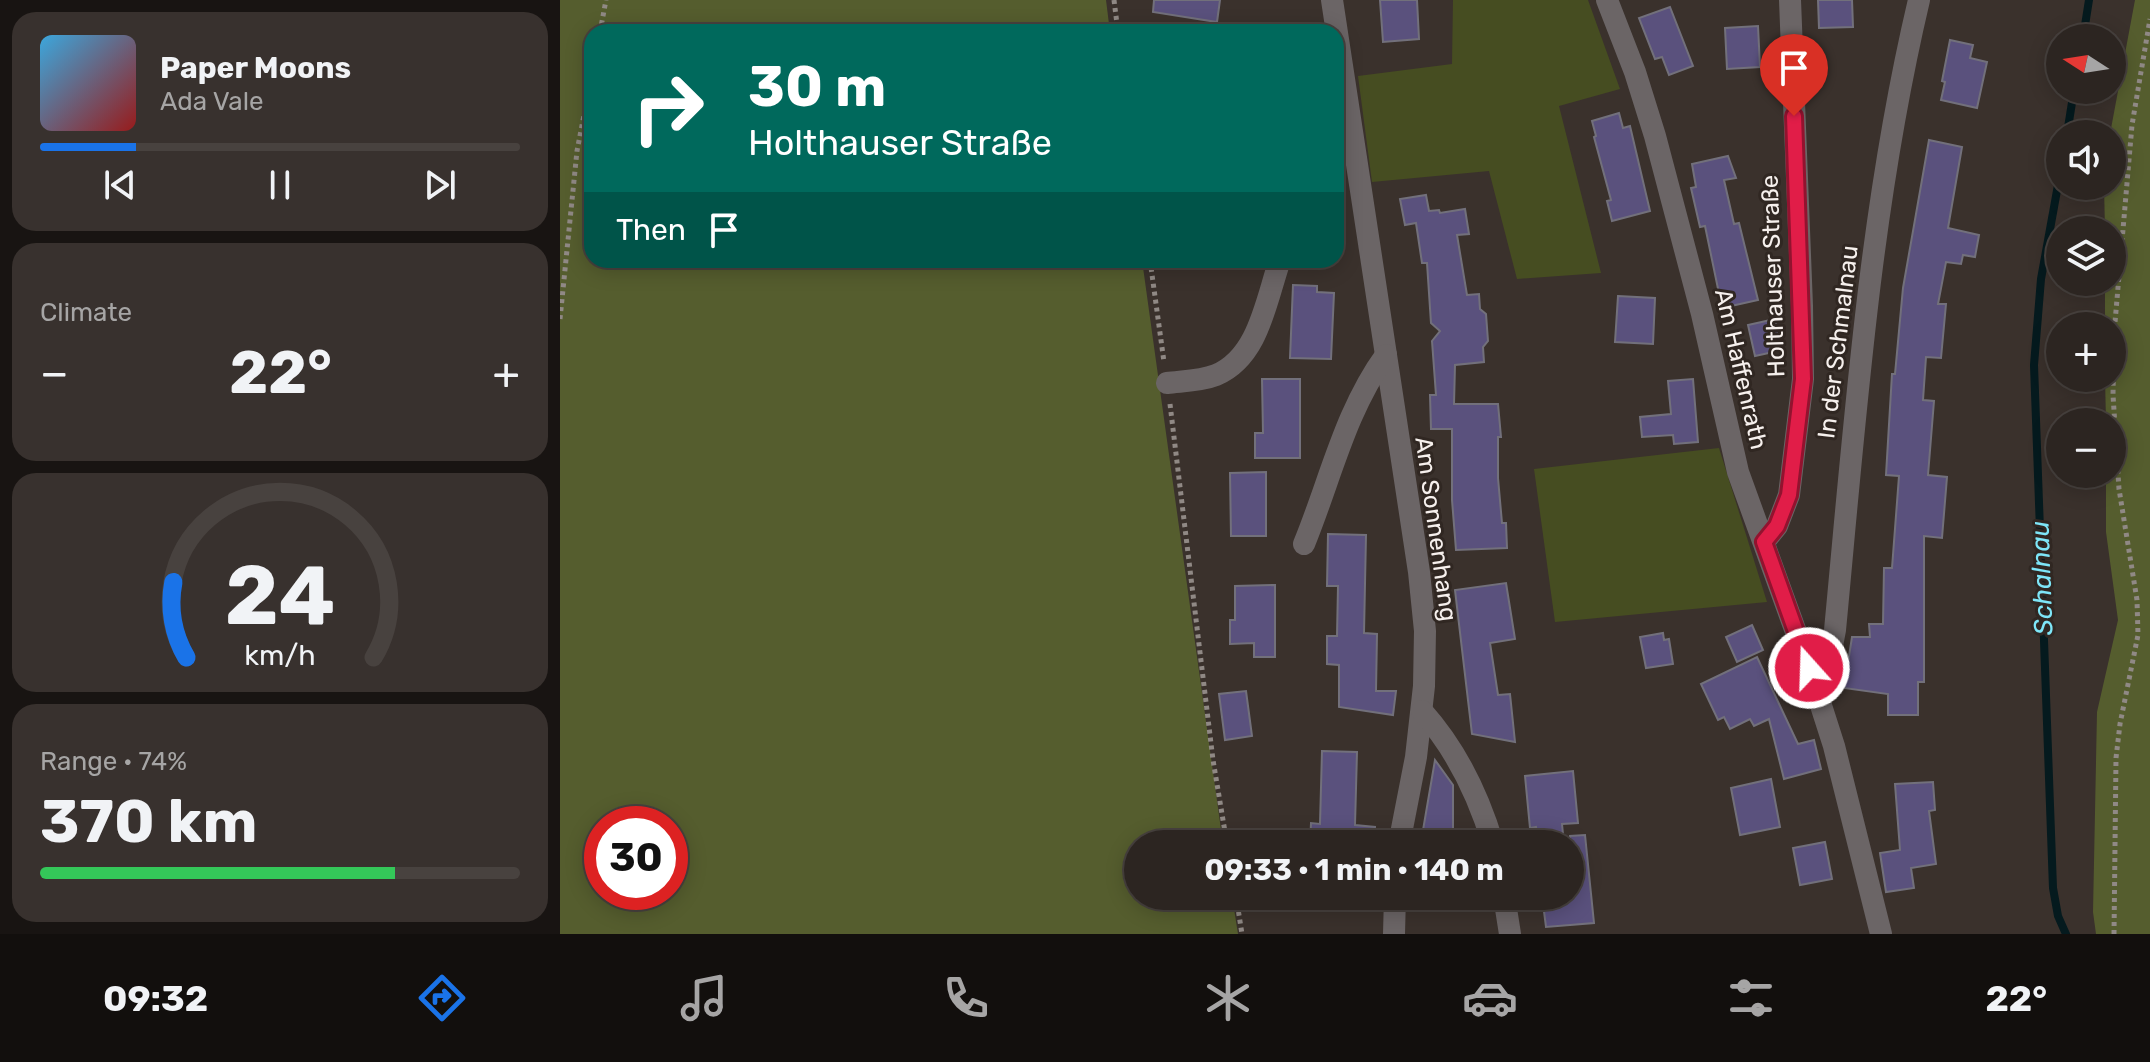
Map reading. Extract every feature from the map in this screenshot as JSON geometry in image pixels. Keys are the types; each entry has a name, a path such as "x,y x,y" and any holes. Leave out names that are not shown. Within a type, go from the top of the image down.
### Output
{"street":[{"name":"Am Sonnenhang","path":"1332,0 1334,24"},
{"name":"Am Haffenrath","path":"1607,0 1635,72 1655,136 1702,314 1738,472 1834,746 1881,934"},
{"name":"Holthauser Straße","path":"1764,542 1777,526 1789,495 1803,379 1790,0"},
{"name":"In der Schmalnau","path":"1816,691 1828,667 1835,630 1865,325 1891,136 1919,0"},
{"name":"Am Sonnenhang","path":"1345,153 1386,355 1422,603 1425,656 1422,711 1401,830"},
{"path":"1167,383 1218,374 1242,358 1253,338 1277,268"},
{"path":"1304,544 1356,405 1386,355"},
{"path":"1422,711 1456,755 1483,810 1489,830"},
{"path":"1394,934 1395,910"},
{"path":"1506,910 1510,934"}],"path":[{"path":"602,24 606,0"},
{"path":"1114,0 1117,24"},
{"path":"2114,934 2116,758 2138,635 2137,600 2119,489 2113,395 2114,334 2132,125 2150,19"},
{"path":"560,319 577,151 584,115"},
{"path":"1151,268 1213,760 1225,830"},
{"path":"1238,910 1242,934"}],"green space":[{"path":"560,0 1106,0 1109,24 584,24 584,268 1143,268 1221,830 1124,830 1124,910 1234,910 1238,934 560,934"},
{"path":"1453,0 1588,0 1620,89 1559,106 1601,273 1517,279 1489,171 1372,182 1358,76 1452,64"},
{"path":"2135,0 2150,0 2150,934 2096,934 2093,912 2097,712 2118,620 2106,532 2106,488 2126,488 2126,408 2106,408 2105,392 2126,392 2126,312 2105,312 2105,296 2126,296 2126,216 2105,216 2104,200 2126,200 2126,120 2113,120 2116,104 2126,104 2126,48"},
{"path":"1719,448 1767,602 1555,622 1534,469"}],"building":[{"path":"1154,0 1220,0 1217,22 1153,12"},
{"path":"1380,0 1417,0 1419,39 1383,42"},
{"path":"1818,0 1852,0 1853,27 1819,28"},
{"path":"1670,7 1693,66 1669,75 1662,57 1655,59 1639,18"},
{"path":"1758,26 1760,67 1727,69 1725,28"},
{"path":"1950,40 1973,45 1970,58 1987,62 1977,108 1941,100"},
{"path":"1619,113 1623,128 1630,126 1650,211 1612,221 1607,201 1611,200 1592,121"},
{"path":"1929,140 1962,147 1948,228 1979,235 1975,257 1963,255 1961,264 1946,262 1938,304 1946,304 1941,358 1926,357 1923,400 1934,401 1928,475 1947,477 1942,538 1924,536 1924,682 1918,682 1918,715 1888,715 1888,694 1844,688 1852,637 1870,637 1869,624 1883,624 1884,568 1892,568 1899,476 1886,475 1892,374 1895,374 1903,288"},
{"path":"1728,156 1736,178 1724,180 1734,224 1739,223 1758,300 1722,308 1705,226 1700,227 1691,188 1696,187 1692,164"},
{"path":"1426,195 1429,211 1439,210 1440,213 1465,209 1469,234 1457,235 1467,295 1479,294 1480,309 1486,314 1488,341 1483,347 1484,362 1455,365 1454,404 1498,404 1501,437 1498,437 1498,478 1507,548 1456,550 1452,429 1431,429 1430,395 1436,395 1432,341 1440,331 1431,323 1427,263 1422,263 1416,223 1405,225 1400,199"},
{"path":"1293,285 1317,286 1317,292 1334,293 1331,359 1290,358"},
{"path":"1618,296 1655,298 1653,344 1615,342"},
{"path":"1775,319 1782,350 1755,356 1748,325"},
{"path":"1262,379 1300,379 1300,458 1255,458 1255,433 1263,433"},
{"path":"1693,379 1698,442 1674,444 1673,435 1642,437 1640,417 1671,414 1668,381"},
{"path":"1266,472 1266,536 1231,536 1230,473"},
{"path":"1328,534 1366,535 1364,633 1377,634 1376,691 1396,691 1393,715 1339,707 1339,665 1327,664 1327,636 1337,636 1338,586 1327,586"},
{"path":"1506,583 1515,639 1490,643 1498,695 1510,694 1515,742 1472,734 1455,590"},
{"path":"1275,585 1275,657 1254,657 1254,643 1230,644 1230,620 1235,620 1235,586"},
{"path":"1752,625 1763,650 1737,662 1726,637"},
{"path":"1663,633 1664,640 1669,639 1673,664 1646,668 1640,637"},
{"path":"1757,657 1798,744 1814,740 1821,769 1784,779 1769,719 1754,726 1750,719 1730,729 1724,717 1718,720 1701,684"},
{"path":"1246,691 1252,736 1225,740 1219,694"},
{"path":"1322,751 1357,752 1355,825 1375,827 1375,830 1311,830 1311,823 1320,824"},
{"path":"1435,760 1453,785 1453,830 1423,830"},
{"path":"1573,771 1578,823 1562,824 1563,830 1530,828 1525,776"},
{"path":"1771,779 1780,827 1740,835 1731,788"},
{"path":"1933,782 1935,810 1929,811 1936,864 1911,868 1914,888 1886,892 1880,853 1900,850 1895,784"},
{"path":"1584,835 1594,923 1546,927 1544,910 1584,910"},
{"path":"1825,842 1832,879 1800,885 1793,848"}],"waterway":[{"name":"Schalnau","path":"2085,24 2089,0"},
{"name":"Schalnau","path":"2069,120 2072,104"},
{"name":"Schalnau","path":"2055,200 2041,279 2034,365 2053,888 2058,916 2066,934"}],"route":[{"path":"1794,116 1803,379 1789,495 1777,526 1764,542 1809,668"}]}
